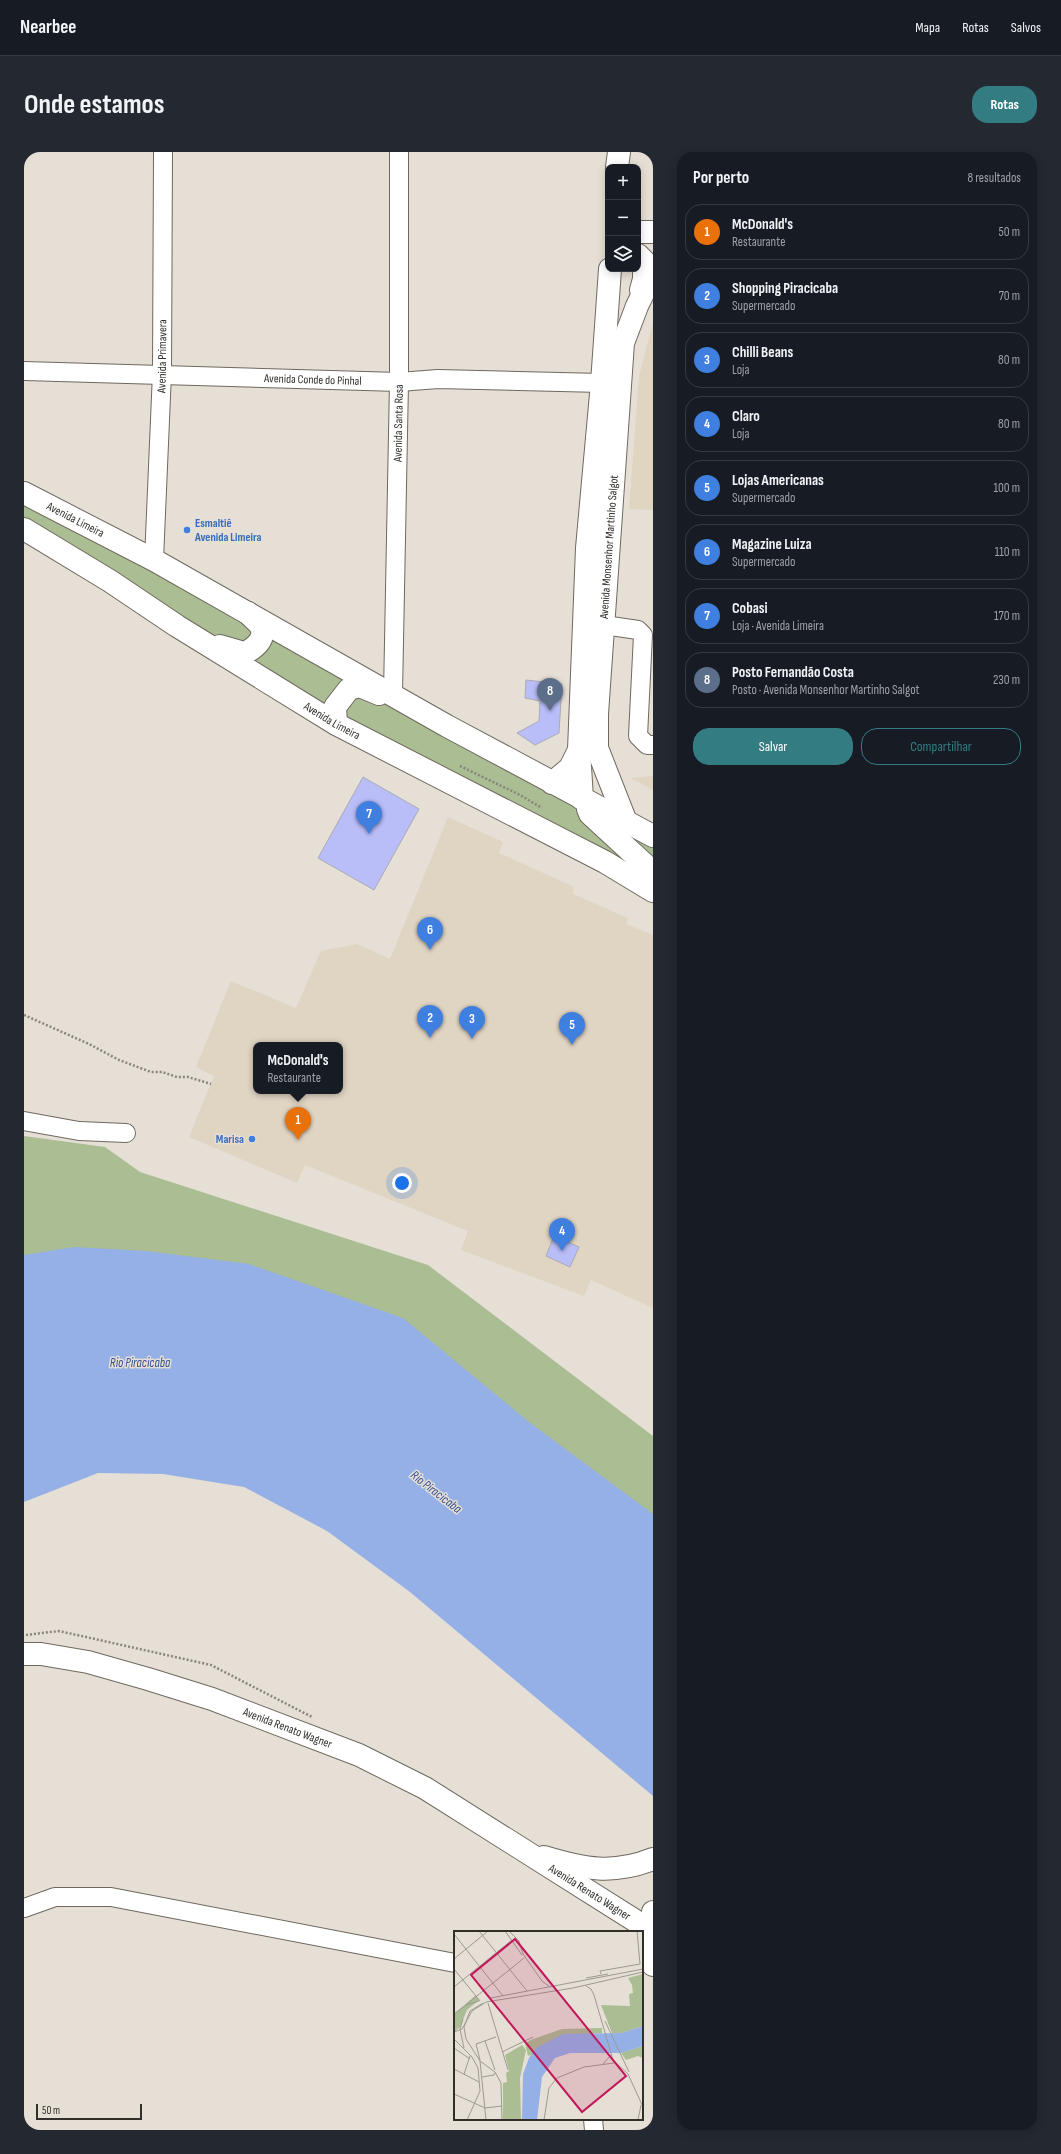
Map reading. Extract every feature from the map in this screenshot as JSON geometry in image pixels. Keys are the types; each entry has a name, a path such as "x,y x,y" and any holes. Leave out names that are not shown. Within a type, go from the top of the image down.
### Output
{"main road":[{"path":"617,164 618,152"},
{"path":"641,232 653,232"},
{"path":"637,306 644,279 644,261 641,258"},
{"name":"Avenida Monsenhor Martinho Salgot","path":"552,783 570,768 579,750 587,548 602,383 610,272"},
{"name":"Avenida Monsenhor Martinho Salgot","path":"626,822 597,748 597,714 610,550 623,343 637,306 653,274"},
{"name":"Avenida Limeira","path":"24,493 154,560 393,694 447,726 653,836"},
{"name":"Avenida Limeira","path":"24,529 110,581 177,626 336,724 552,837 605,862 653,892"},
{"path":"587,548 610,550"},
{"path":"177,626 231,650 244,653 253,649 261,640 262,633 260,625 248,613"},
{"path":"336,724 335,707 349,689 360,686 447,726"},
{"path":"579,750 582,799 590,814 653,872"},
{"name":"Avenida Renato Wagner","path":"24,1654 41,1654 88,1662 148,1679 212,1699 359,1755 425,1788 537,1855 652,1920"},
{"path":"537,1855 573,1866 600,1870 629,1868 653,1859"},
{"path":"652,1920 649,1947 653,1965"}],"street":[{"name":"Avenida Primavera","path":"154,560 162,373 163,152"},
{"name":"Avenida Santa Rosa","path":"393,694 399,382 399,152"},
{"name":"Avenida Conde do Pinhal","path":"24,371 162,373 399,382 438,379 602,383"},
{"path":"604,625 638,630 643,635 638,736 647,745 653,746"},
{"path":"24,1121 79,1131 126,1133"},
{"path":"24,1908 55,1897 111,1897 454,1963"},
{"path":"593,2120 594,2130"}],"path":[{"path":"24,1015 89,1044 119,1060 151,1072 162,1072 177,1078 188,1077 211,1084"}],"shaded area":[{"path":"653,323 653,510 629,509 639,376"},
{"path":"653,776 653,790 631,778"},
{"path":"448,817 503,842 499,853 574,887 573,894 628,918 626,924 653,935 653,1308 591,1280 584,1296 461,1250 468,1231 305,1165 297,1183 189,1137 214,1076 196,1067 231,981 296,1008 321,951 357,944 390,959"}],"green space":[{"path":"24,493 653,836 653,891 336,724 24,529"},
{"path":"24,1136 105,1147 140,1172 428,1265 653,1436 653,1515 24,1286"}],"water":[{"name":"Rio Piracicaba","path":"74,1247 146,1251 249,1264 403,1318 529,1422 653,1514 653,1796 410,1592 327,1531 244,1487 163,1474 98,1473 24,1502 24,1255"}],"building":[{"path":"526,680 562,684 559,733 535,745 517,733 539,721 540,701 525,698"},
{"path":"363,777 419,809 374,890 318,858"},
{"path":"554,1236 579,1247 570,1267 546,1256"}],"place":[{"name":"Esmaltiê Avenida Limeira","path":"187,530"},
{"name":"Posto Fernandão Costa","path":"550,711"},
{"name":"Cobasi","path":"369,834"},
{"name":"Magazine Luiza","path":"430,950"},
{"name":"Shopping Piracicaba","path":"430,1038"},
{"name":"Chilli Beans","path":"472,1039"},
{"name":"Lojas Americanas","path":"572,1045"},
{"name":"Marisa","path":"252,1139"},
{"name":"McDonald's","path":"298,1140"},
{"name":"Claro","path":"562,1251"}]}
